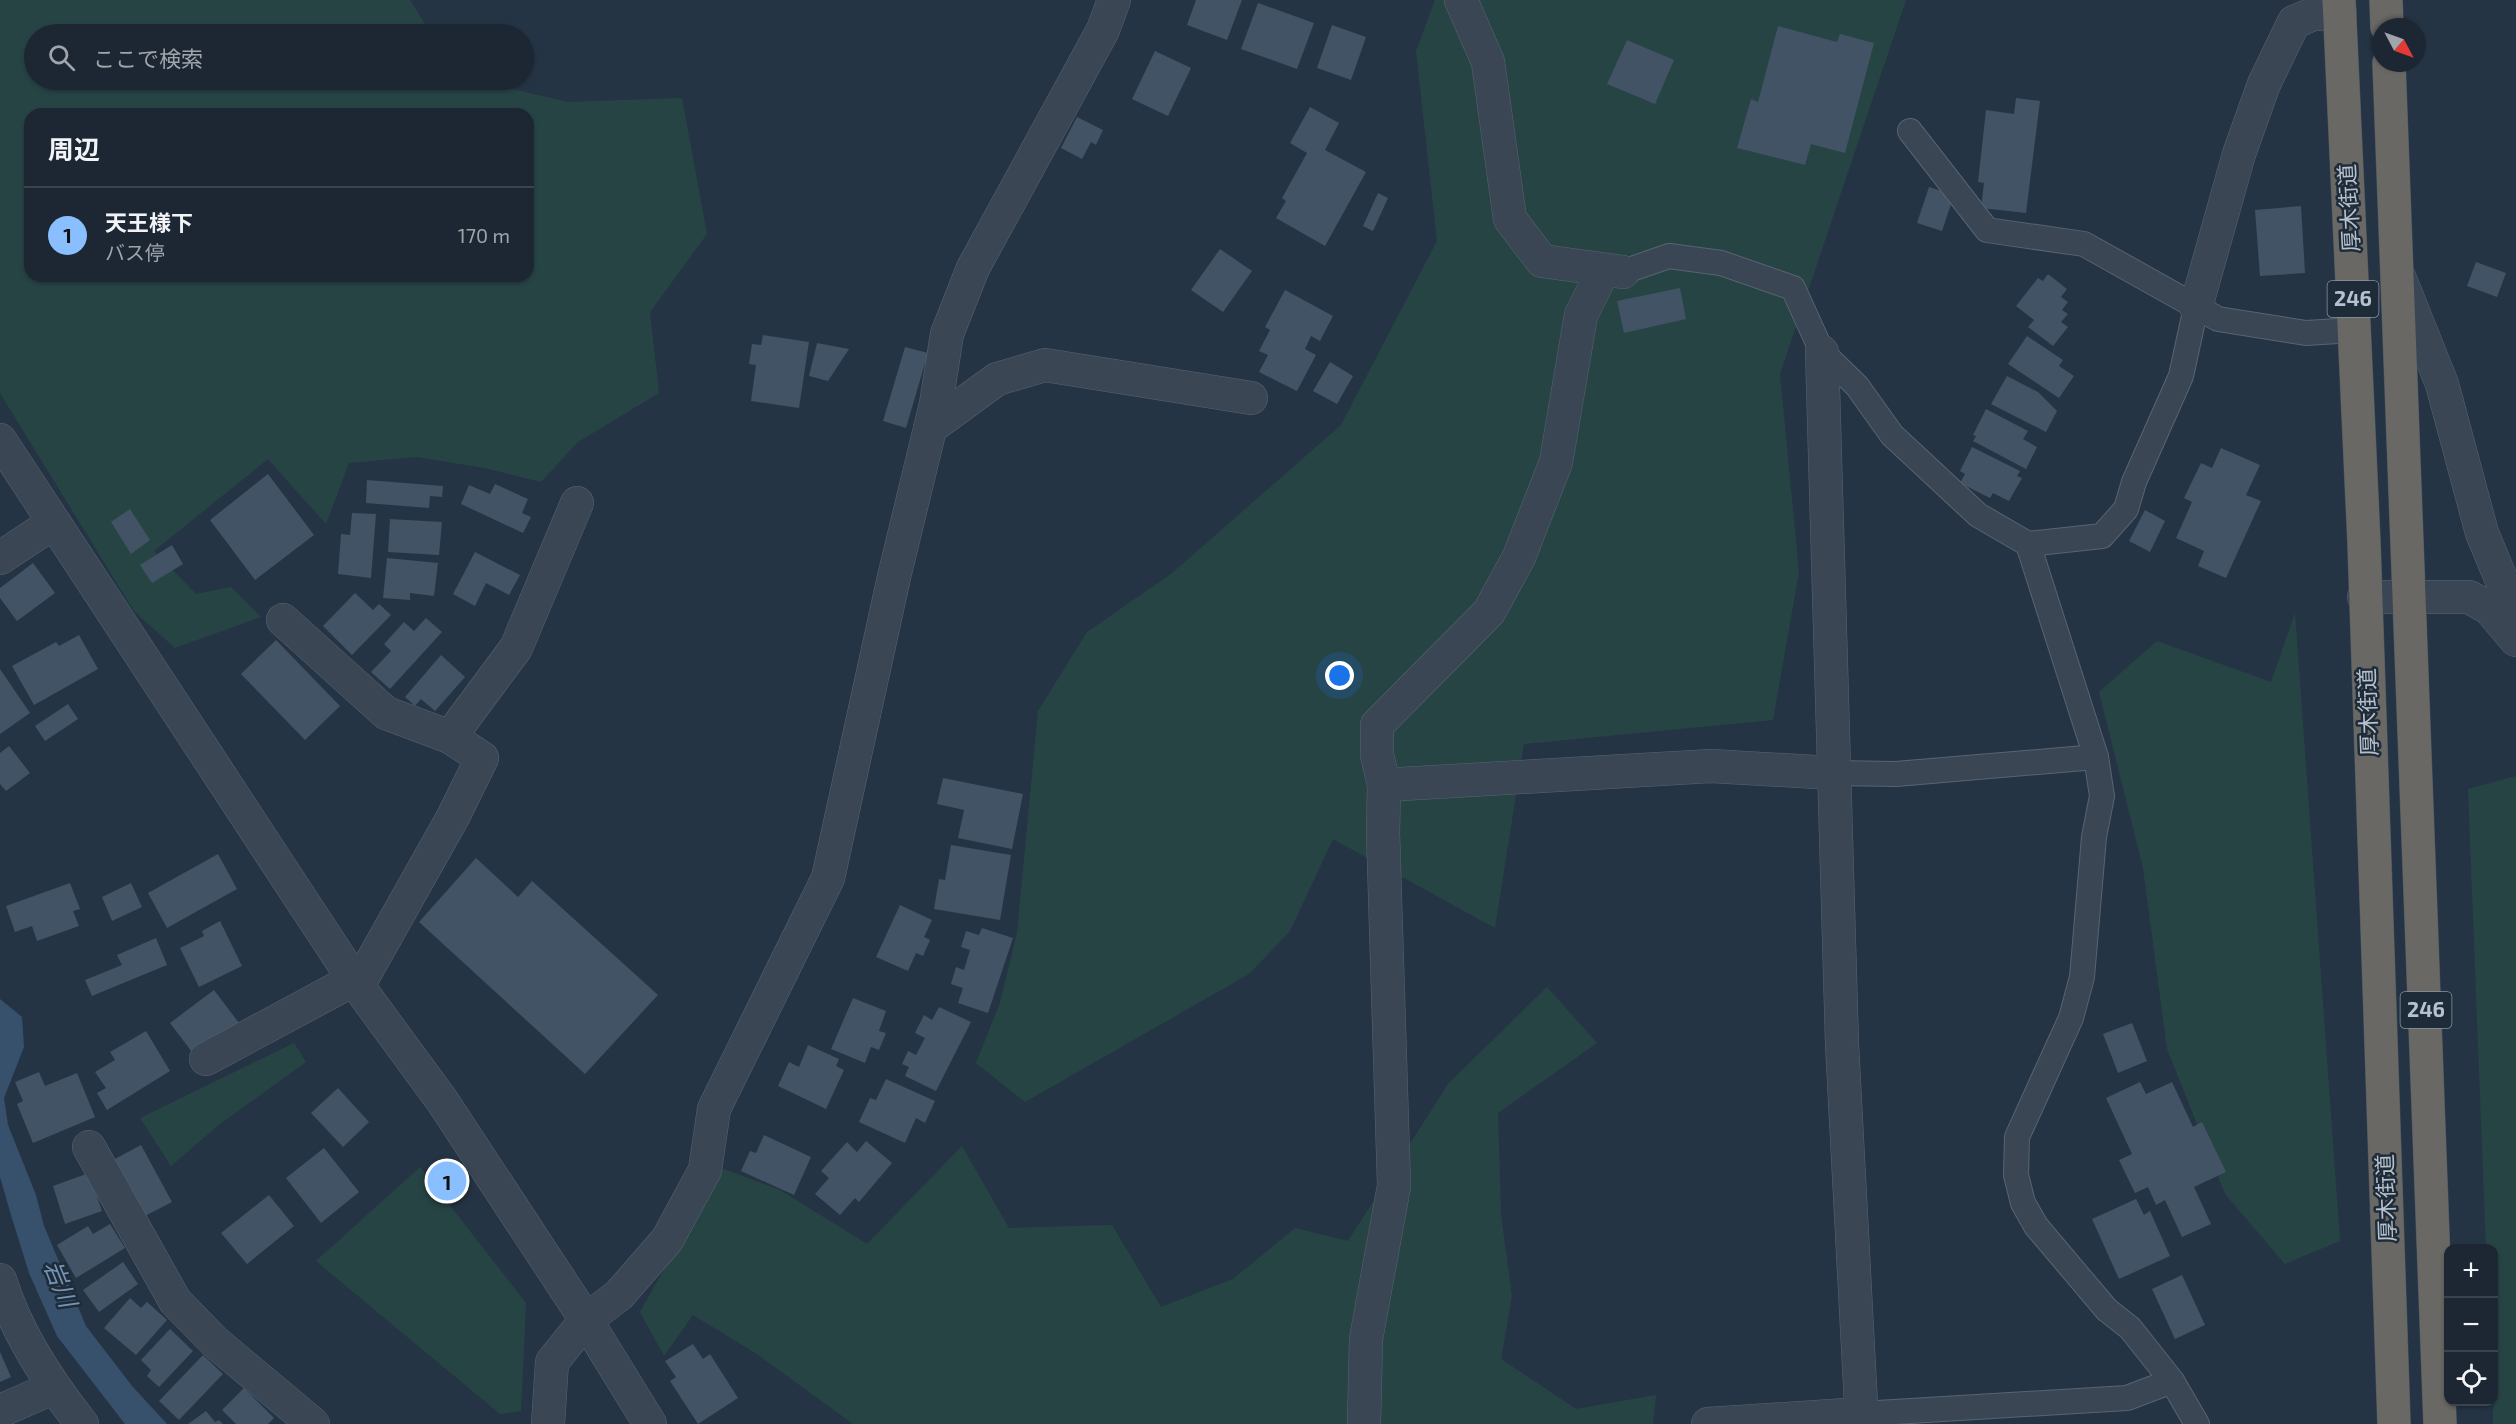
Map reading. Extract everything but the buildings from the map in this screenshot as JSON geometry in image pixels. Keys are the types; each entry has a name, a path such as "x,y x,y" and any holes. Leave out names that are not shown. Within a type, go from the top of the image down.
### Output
{"highway":[{"path":"2386,0 2387,18"},
{"name":"厚木街道","path":"2340,7 2355,330 2394,1424"},
{"name":"厚木街道","path":"2389,72 2411,597 2440,1424"}],"street":[{"path":"548,1424 552,1362 586,1320 619,1295 667,1240 705,1170 714,1109 828,878 891,589 930,428 947,334 973,268 1092,51 1114,0"},
{"path":"1364,1424 1366,1339 1394,1186 1383,832 1384,785 1377,755 1377,725 1489,612 1519,557 1556,462 1581,315 1613,271 1542,261 1510,219 1488,62 1461,0"},
{"path":"2196,307 2239,154 2264,84 2294,22 2340,7"},
{"path":"2397,272 2442,384 2482,533 2507,592 2516,633"},
{"path":"1707,1424 1862,1419 1842,1044 1822,352"},
{"path":"930,428 997,379 1045,366 1251,398"},
{"path":"0,440 357,982 443,1102 586,1320 650,1424"},
{"path":"450,737 516,648 577,503"},
{"path":"0,558 53,523"},
{"path":"2364,597 2469,597 2489,608 2516,640"},
{"path":"206,1059 357,982 453,817 482,758 450,737 386,713 283,620"},
{"path":"1384,785 1711,766 1833,773"},
{"path":"89,1146 175,1301 215,1342 312,1424"},
{"path":"0,1280 8,1306 53,1388 82,1424"},
{"path":"0,1411 53,1388"}],"lane":[{"path":"1910,131 1987,230 2084,244 2218,319 2306,333 2355,330"},
{"path":"1613,271 1670,256 1722,263 1792,288 1822,352 1857,386 1892,435 1978,515 2028,544 2102,536 2126,509 2134,482 2181,376 2196,307"},
{"path":"2028,544 2096,757 2102,795 2094,837 2082,977 2071,1018 2017,1137 2016,1175 2023,1203 2036,1226 2108,1310 2130,1328 2172,1381 2197,1424"},
{"path":"1833,773 1896,774 2096,757"},
{"path":"1862,1419 2127,1398 2172,1381"}],"green space":[{"path":"0,0 410,0 425,24 24,24 24,90 517,90 568,102 682,98 707,234 650,312 659,393 578,442 541,482 485,468 416,457 349,463 326,524 268,459 154,551 196,594 231,587 261,617 175,648 134,611 0,393"},
{"path":"1435,0 1906,0 1780,374 1799,572 1773,720 1524,744 1495,928 1333,839 1290,931 1249,974 1025,1102 976,1063 1000,1003 1017,933 1038,711 1087,632 1171,574 1341,425 1437,241 1416,51"},
{"path":"2295,613 2340,1241 2285,1264 2225,1194 2167,1049 2143,868 2099,692 2157,641 2271,682"},
{"path":"2516,776 2516,1424 2493,1424 2493,1406 2498,1406 2498,1244 2486,1244 2468,789"},
{"path":"1547,987 1597,1043 1498,1113 1501,1215 1512,1296 1501,1359 1576,1409 1656,1395 1653,1424 853,1424 757,1354 693,1315 664,1356 640,1312 721,1168 780,1190 867,1244 962,1146 1009,1228 1112,1225 1161,1307 1233,1279 1295,1228 1348,1241 1448,1084"},
{"path":"294,1043 306,1062 220,1124 171,1166 140,1118"},
{"path":"420,1167 526,1303 521,1411 500,1414 316,1261"}],"water":[{"name":"岩川","path":"0,999 22,1017 24,1047 4,1098 8,1125 36,1195 44,1226 86,1326 132,1386 167,1424 125,1424 57,1336 29,1273 0,1177"}],"place":[{"name":"天王様下","path":"447,1181"}]}
